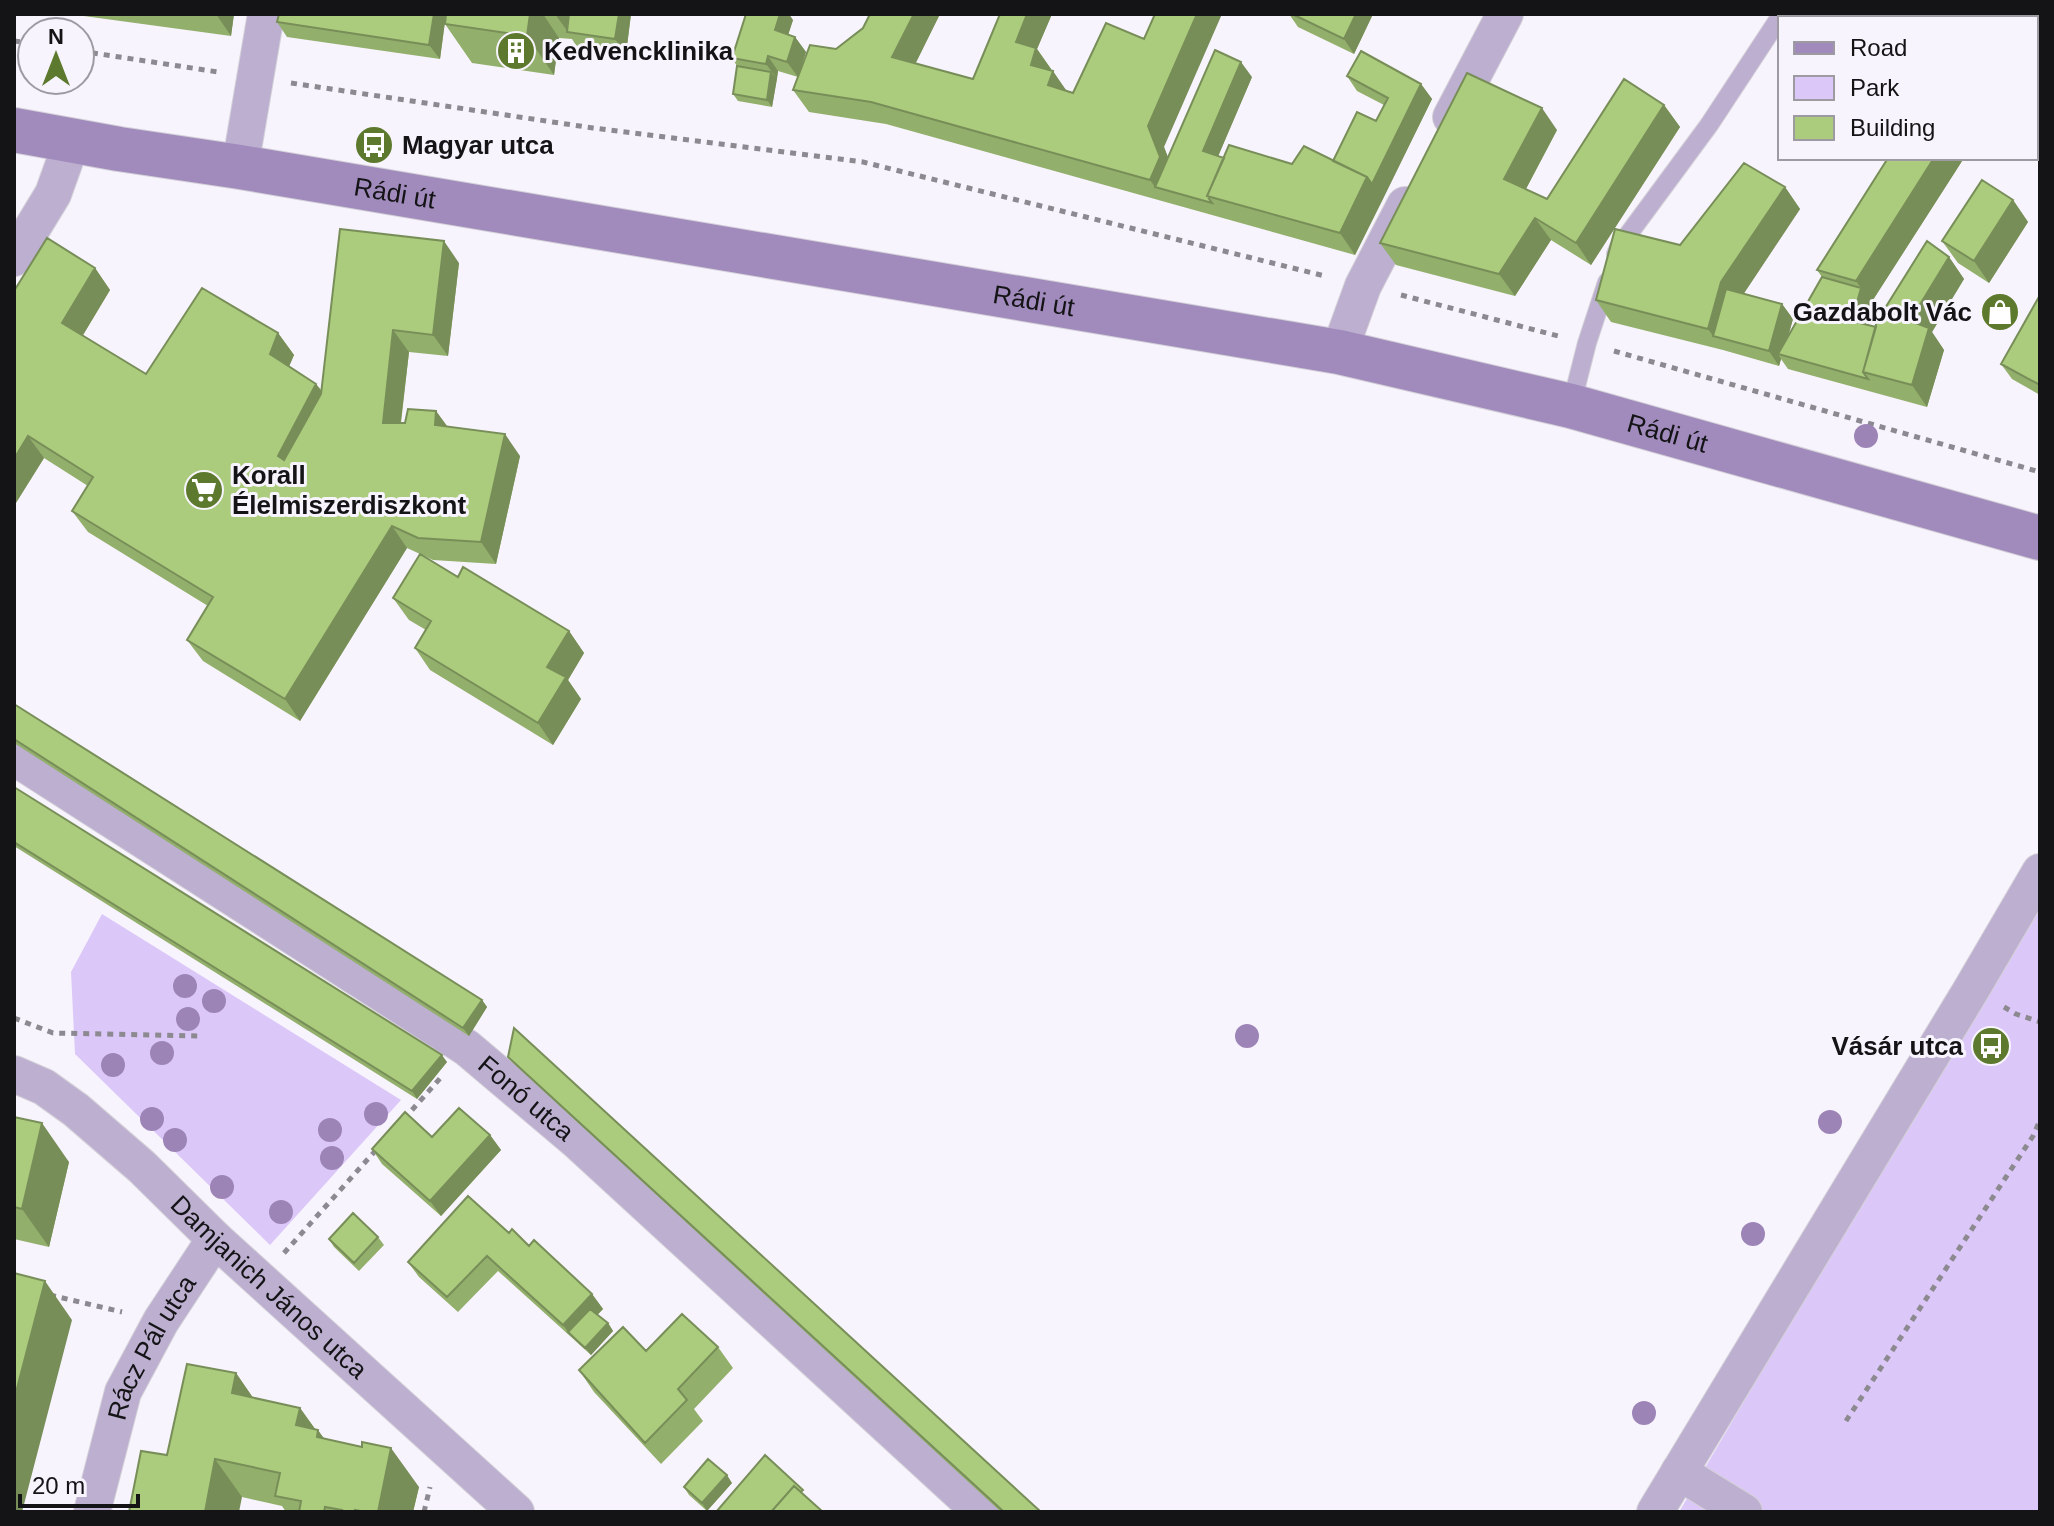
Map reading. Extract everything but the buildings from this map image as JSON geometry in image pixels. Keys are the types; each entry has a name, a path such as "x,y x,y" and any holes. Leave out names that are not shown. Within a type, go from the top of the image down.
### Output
{"street":[{"path":"240,167 266,14"},
{"path":"1339,352 1363,286 1505,14"},
{"name":"Rádi út","path":"14,130 1339,352 1571,406 2040,538"},
{"path":"14,258 53,194 72,141"},
{"name":"Fonó utca","path":"14,757 467,1048 577,1141 981,1512"},
{"path":"1655,1512 2040,872"},
{"name":"Damjanich János utca","path":"14,1074 44,1087 76,1110 142,1167 215,1239 516,1512"},
{"name":"Rácz Pál utca","path":"92,1512 123,1392 161,1321 215,1239"},
{"path":"1679,1472 1744,1512"}],"lane":[{"path":"1571,406 1587,343 1619,247 1709,125 1778,20"}],"path":[{"path":"96,53 593,128 863,162 1587,343 2040,472"},
{"path":"2016,1014 2040,1022"},
{"path":"14,1018 53,1033 201,1036"},
{"path":"395,1129 467,1048"},
{"path":"1846,1421 2033,1136 2040,1120"},
{"path":"261,1280 385,1141"},
{"path":"45,1294 123,1312"},
{"path":"424,1512 430,1487"}],"green space":[{"path":"2040,897 2040,1512 1679,1512"},
{"path":"102,914 401,1100 270,1245 75,1054 71,972"}],"place":[{"name":"Kedvencklinika","path":"516,51"},
{"name":"Magyar utca","path":"374,145"},
{"name":"Gazdabolt Vác","path":"2000,312"},
{"name":"Korall Élelmiszerdiszkont","path":"204,490"},
{"name":"Vásár utca","path":"1991,1046"}]}
